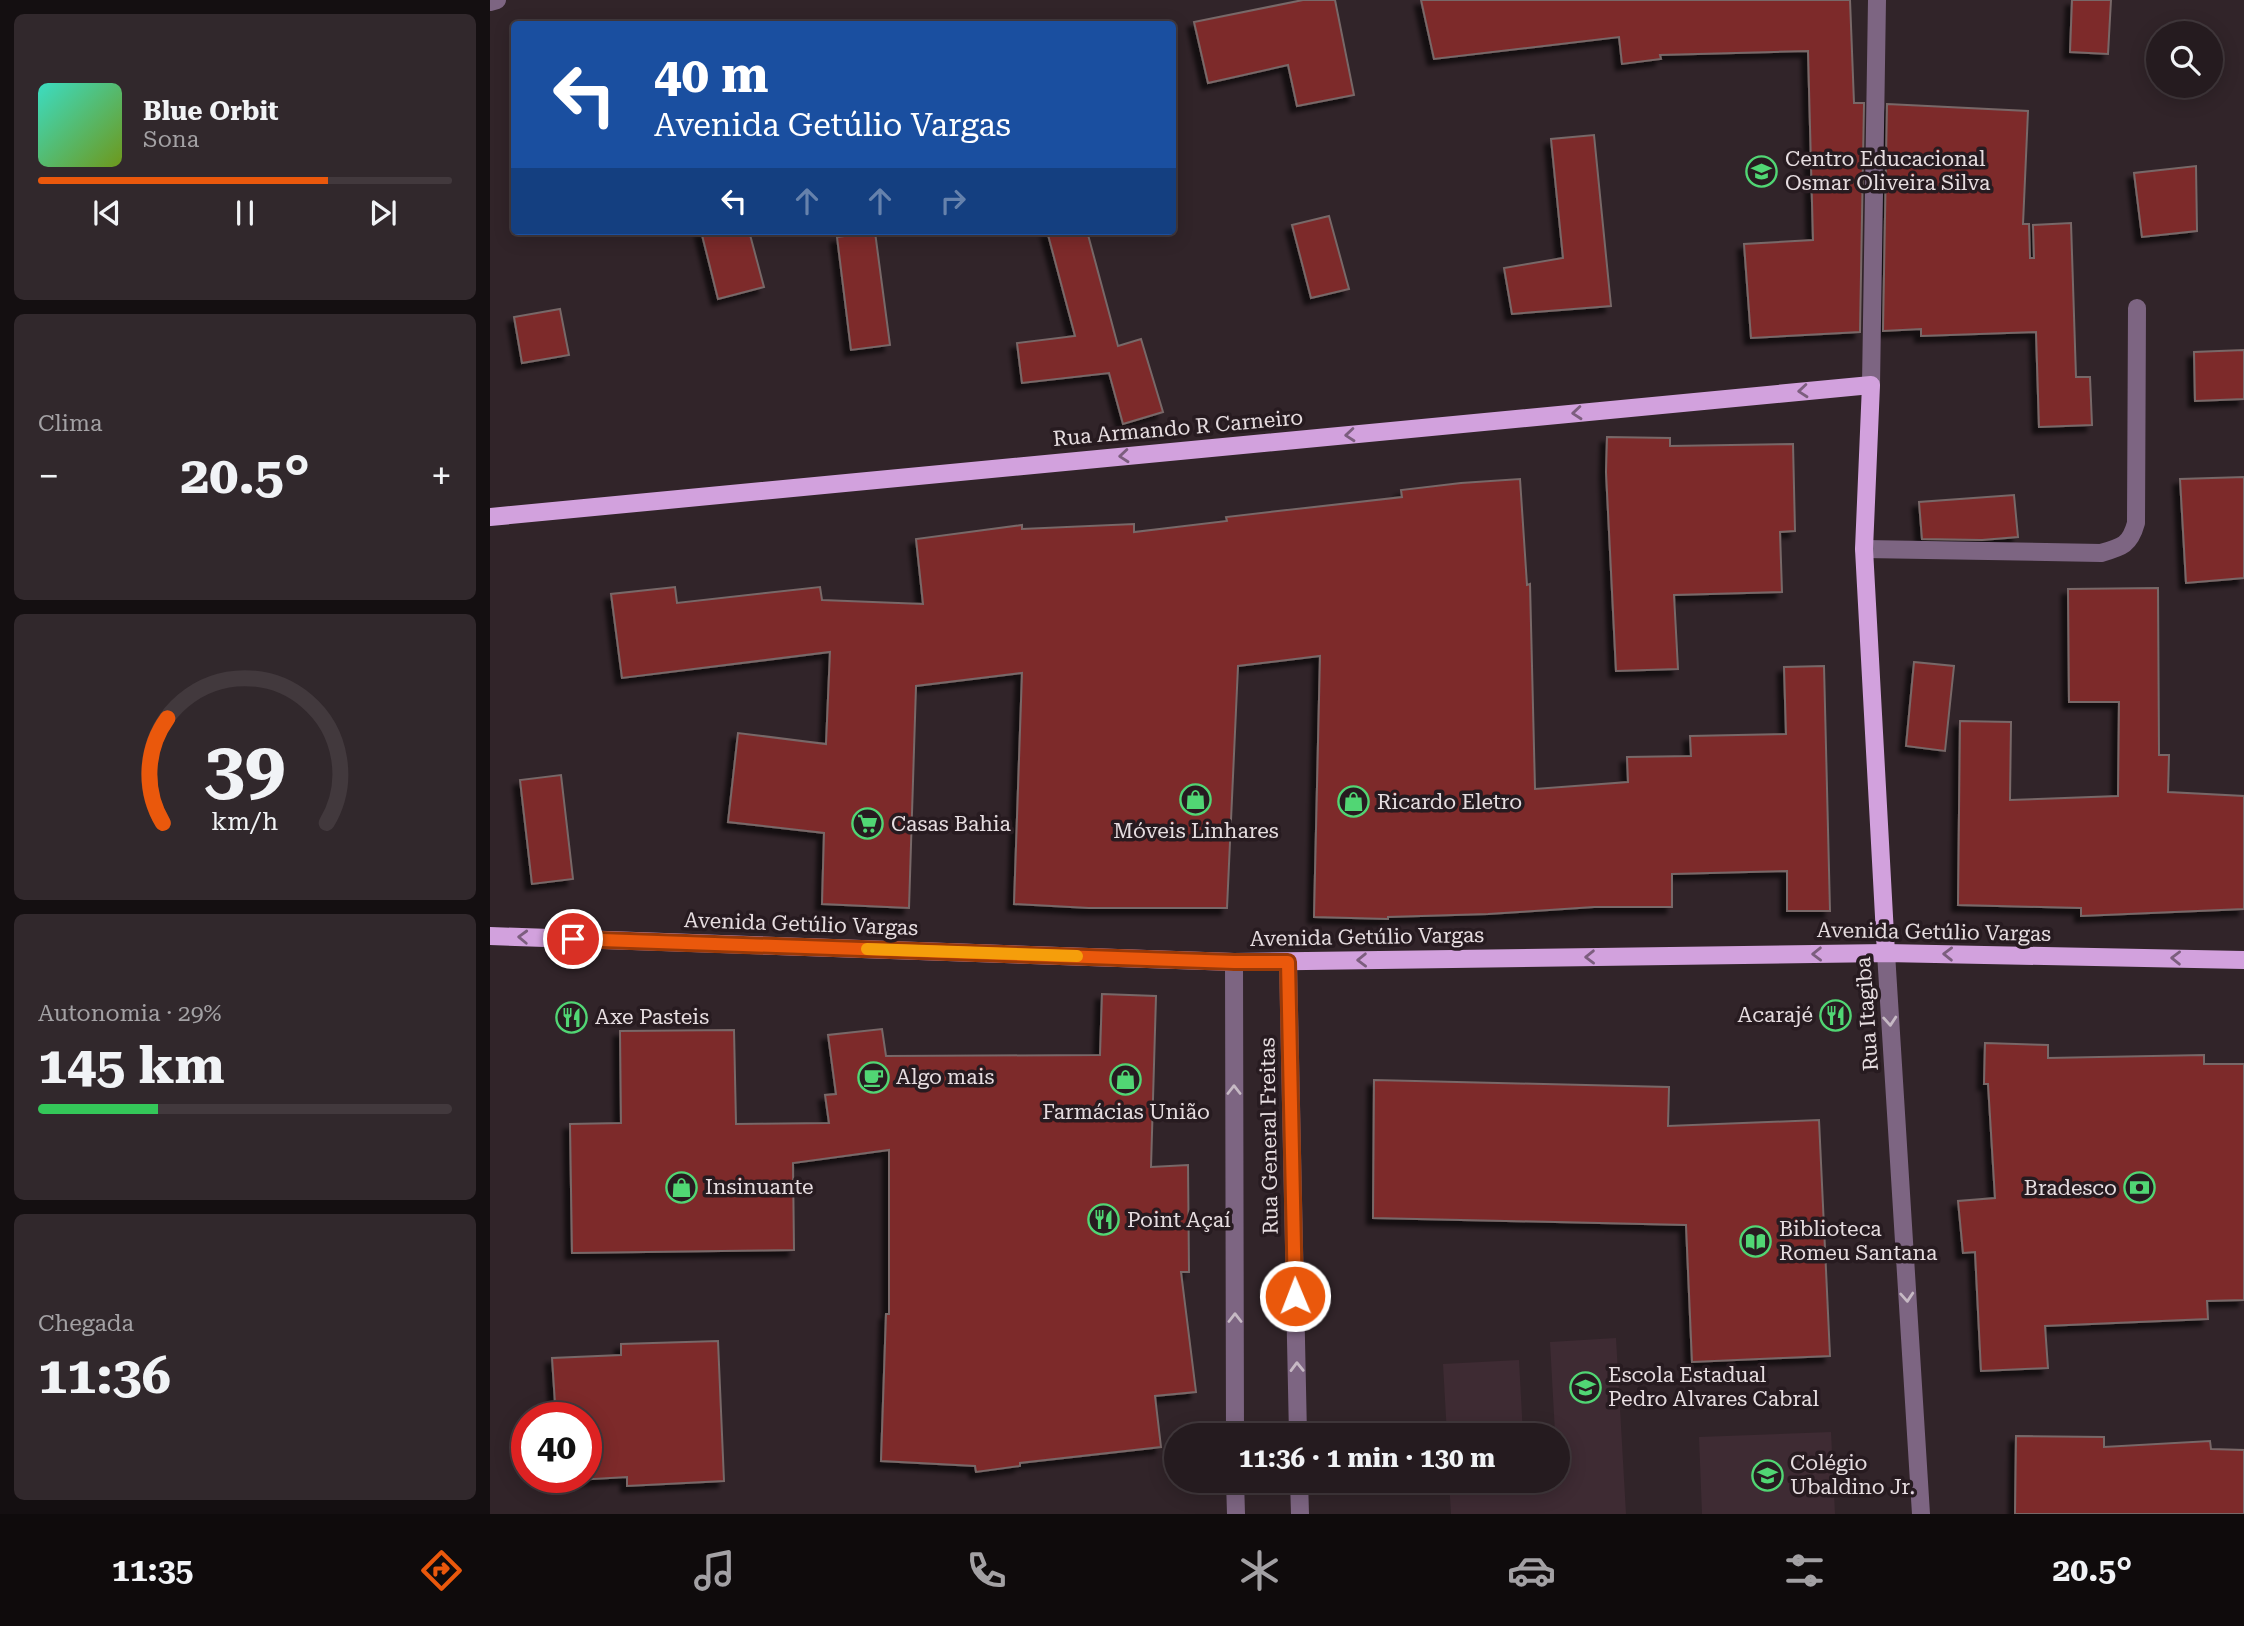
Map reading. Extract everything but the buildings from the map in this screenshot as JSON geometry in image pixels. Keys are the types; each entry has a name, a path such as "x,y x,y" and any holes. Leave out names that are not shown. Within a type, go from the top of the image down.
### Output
{"main road":[{"name":"Rua Armando R Carneiro","path":"490,517 1871,385"},
{"name":"Rua Itagiba","path":"1871,385 1864,549 1886,953"},
{"name":"Avenida Getúlio Vargas","path":"490,936 1234,962 1886,953 2244,960"}],"street":[{"path":"490,2 497,0"},
{"path":"1871,385 1877,0"},
{"path":"1864,549 2101,553 2119,548 2132,538 2136,523 2137,308"},
{"name":"Rua Itagiba","path":"1886,953 1921,1514"},
{"name":"Rua General Freitas","path":"1234,962 1235,1423"},
{"name":"Rua General Freitas","path":"1288,962 1298,1423"},
{"path":"1236,1493 1236,1514"},
{"path":"1299,1493 1300,1514"}],"shaded area":[{"name":"Escola Estadual Pedro Alvares Cabral","path":"1616,1338 1626,1514 1451,1514 1450,1493 1570,1493 1570,1423 1554,1423 1550,1342"},
{"path":"1519,1360 1522,1423 1446,1423 1443,1364"},
{"name":"Colégio Ubaldino Jr.","path":"1831,1432 1835,1514 1702,1514 1699,1437"}],"slow traffic":[{"path":"867,949 1077,956"}],"place":[{"name":"Centro Educacional Osmar Oliveira Silva","path":"1762,171"},
{"name":"Móveis Linhares","path":"1196,799"},
{"name":"Ricardo Eletro","path":"1354,802"},
{"name":"Casas Bahia","path":"868,824"},
{"name":"Acarajé","path":"1836,1015"},
{"name":"Axe Pasteis","path":"572,1017"},
{"name":"Algo mais","path":"873,1077"},
{"name":"Farmácias União","path":"1126,1080"},
{"name":"Insinuante","path":"682,1187"},
{"name":"Bradesco","path":"2140,1188"},
{"name":"Point Açaí","path":"1104,1220"},
{"name":"Biblioteca Romeu Santana","path":"1756,1241"},
{"name":"Escola Estadual Pedro Alvares Cabral","path":"1585,1387"},
{"name":"Colégio Ubaldino Jr.","path":"1767,1475"}],"route":[{"path":"573,939 1288,962 1295,1296"}]}
